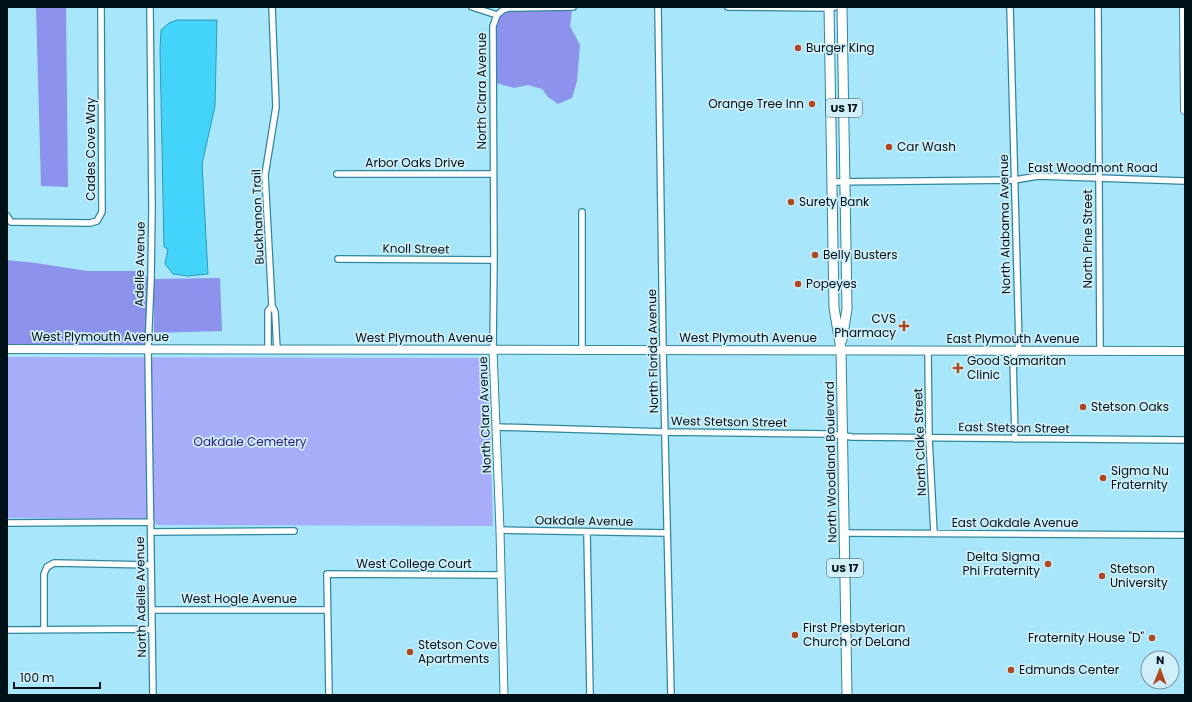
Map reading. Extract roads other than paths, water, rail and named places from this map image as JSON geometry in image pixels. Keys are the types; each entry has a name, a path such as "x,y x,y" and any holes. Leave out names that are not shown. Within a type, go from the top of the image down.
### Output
{"main road":[{"name":"North Woodland Boulevard","path":"831,7 834,308 841,349"},
{"name":"North Woodland Boulevard","path":"842,7 846,309 841,349 847,695"},
{"path":"1184,7 1185,110"},
{"name":"West Plymouth Avenue","path":"7,349 582,351 841,349"},
{"name":"East Plymouth Avenue","path":"841,349 1185,351"}],"street":[{"name":"Cades Cove Way","path":"7,216 11,222 90,223 97,221 102,212 101,7"},
{"name":"Adelle Avenue","path":"150,7 152,208 148,349 151,522"},
{"name":"Buckhanon Trail","path":"272,7 276,107 265,175 272,306 275,312 272,350"},
{"path":"472,7 497,15 503,10 509,8 573,7"},
{"name":"North Florida Avenue","path":"658,7 663,351 671,695"},
{"path":"728,7 831,7"},
{"name":"North Alabama Avenue","path":"1010,7 1019,345 1013,359 1015,439"},
{"name":"North Pine Street","path":"1098,7 1100,351"},
{"name":"North Clara Avenue","path":"497,15 493,26 493,350 500,530 504,695"},
{"name":"Arbor Oaks Drive","path":"337,174 493,174"},
{"name":"East Woodmont Road","path":"832,182 1015,180 1038,176 1185,181"},
{"path":"582,212 582,351"},
{"name":"Knoll Street","path":"338,259 494,260"},
{"name":"Buckhanon Trail","path":"272,306 268,311 272,350"},
{"name":"North Clake Street","path":"928,350 929,438 934,533"},
{"name":"West Stetson Street","path":"496,427 666,432 830,434 842,436"},
{"name":"East Stetson Street","path":"842,436 1185,440"},
{"path":"7,523 151,522"},
{"name":"North Adelle Avenue","path":"151,522 153,695"},
{"name":"Oakdale Avenue","path":"500,530 667,533"},
{"path":"151,532 294,531"},
{"path":"588,532 590,695"},
{"name":"East Oakdale Avenue","path":"844,533 1185,534"},
{"path":"44,630 44,574 47,567 54,563 151,565"},
{"name":"West College Court","path":"327,610 327,574 501,575"},
{"name":"West Hogle Avenue","path":"152,610 327,610"},
{"path":"327,610 329,695"},
{"path":"7,630 152,629"}],"place":[{"name":"Burger King","path":"798,48"},
{"name":"Orange Tree Inn","path":"812,104"},
{"name":"Car Wash","path":"889,147"},
{"name":"Surety Bank","path":"791,202"},
{"name":"Belly Busters","path":"815,255"},
{"name":"Popeyes","path":"798,284"},
{"name":"CVS Pharmacy","path":"904,326"},
{"name":"Good Samaritan Clinic","path":"958,368"},
{"name":"Stetson Oaks","path":"1083,407"},
{"name":"Sigma Nu Fraternity","path":"1103,478"},
{"name":"Delta Sigma Phi Fraternity","path":"1048,564"},
{"name":"Stetson University","path":"1102,576"},
{"name":"First Presbyterian Church of DeLand","path":"795,635"},
{"name":"Fraternity House \"D\"","path":"1152,638"},
{"name":"Stetson Cove Apartments","path":"410,652"},
{"name":"Edmunds Center","path":"1011,670"}],"park label":[{"name":"Oakdale Cemetery","path":"250,442"}]}
